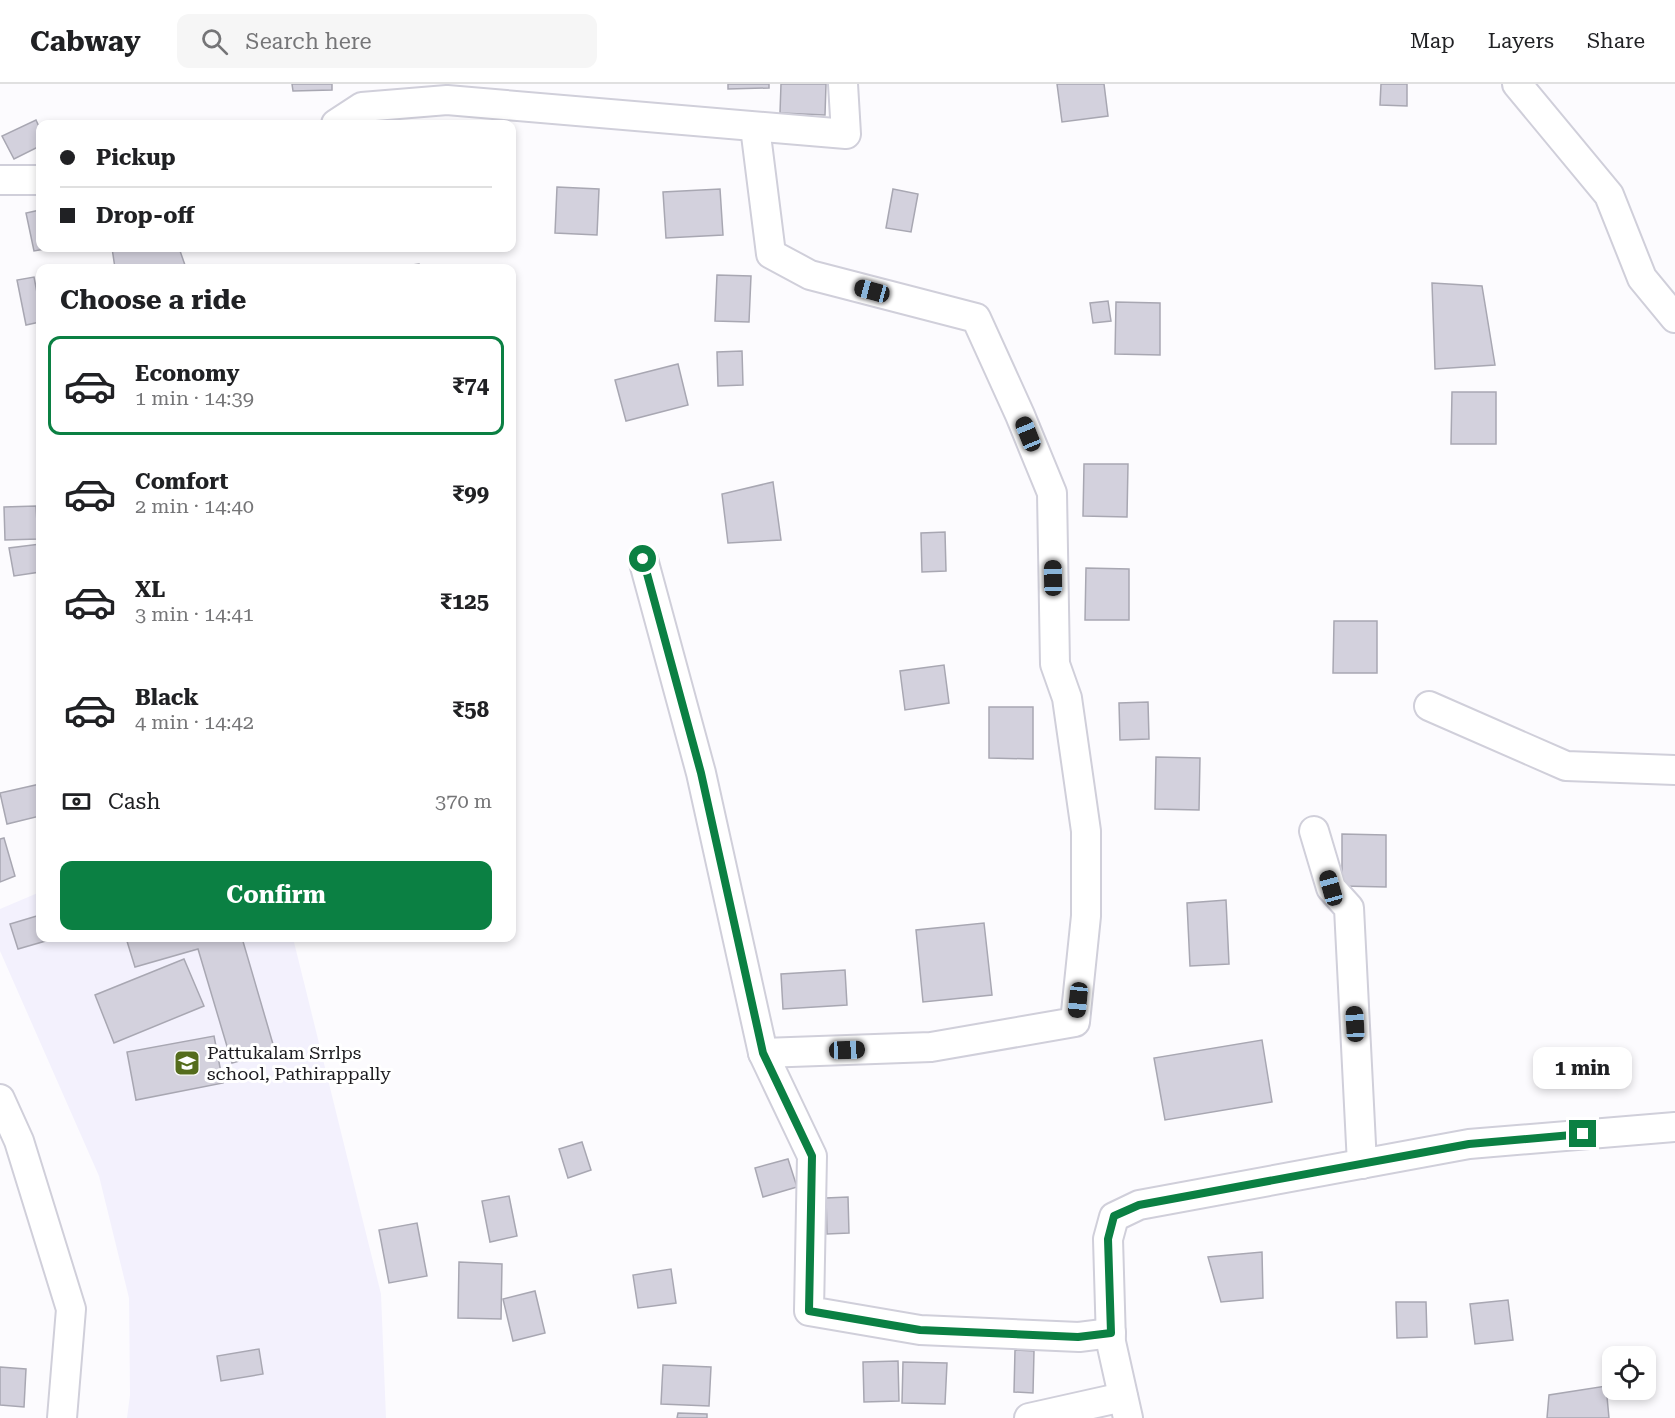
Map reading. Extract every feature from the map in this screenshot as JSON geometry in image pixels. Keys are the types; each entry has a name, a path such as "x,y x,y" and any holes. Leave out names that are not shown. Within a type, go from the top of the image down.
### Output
{"street":[{"path":"342,120 362,107 447,100 846,134 843,84"},
{"path":"1517,84 1609,195 1642,278 1675,318"},
{"path":"755,127 771,254 810,274 976,318 1052,493 1055,664 1067,698 1086,831 1086,916 1076,1022 931,1047 763,1053"},
{"path":"0,180 36,180"},
{"path":"643,559 701,773 763,1053 812,1156 809,1311 920,1330 1078,1337 1111,1333"},
{"path":"1430,705 1566,766 1675,770"},
{"path":"1314,831 1331,888 1349,908 1362,1164"},
{"path":"0,1099 19,1141 71,1309 62,1418"},
{"path":"1029,1418 1125,1407 1111,1342 1108,1239 1114,1216 1139,1205 1469,1144 1675,1127"}],"shaded area":[{"name":"Pattukalam Srrlps school, Pathirappally","path":"36,894 36,942 294,942 381,1294 386,1418 127,1418 130,1395 129,1298 99,1176 0,951 0,909"}],"building":[{"path":"292,84 332,84 332,90 293,91"},
{"path":"728,84 769,84 769,88 728,89"},
{"path":"781,84 826,84 825,115 780,113"},
{"path":"1057,84 1104,84 1108,116 1062,122"},
{"path":"1381,84 1407,84 1407,106 1380,105"},
{"path":"36,120 36,148 14,159 2,136"},
{"path":"557,187 599,189 597,235 555,233"},
{"path":"720,189 723,235 666,238 663,192"},
{"path":"893,189 918,194 911,232 886,228"},
{"path":"36,211 36,251 34,251 26,213"},
{"path":"113,252 180,252 185,264 114,264"},
{"path":"717,275 751,276 749,322 715,321"},
{"path":"34,277 36,323 26,325 17,280"},
{"path":"1432,283 1482,286 1495,365 1435,369"},
{"path":"1108,301 1111,321 1093,323 1090,303"},
{"path":"1116,302 1160,303 1160,355 1115,354"},
{"path":"742,351 743,385 718,386 717,352"},
{"path":"678,364 688,405 626,421 615,380"},
{"path":"1452,392 1496,392 1496,444 1451,444"},
{"path":"1084,464 1128,464 1127,517 1083,516"},
{"path":"773,482 781,540 728,543 722,494"},
{"path":"36,506 36,539 5,540 4,507"},
{"path":"945,532 946,571 922,572 921,533"},
{"path":"36,545 36,573 14,576 9,548"},
{"path":"1086,568 1129,569 1129,620 1085,620"},
{"path":"1334,621 1377,621 1377,673 1333,673"},
{"path":"944,665 949,703 905,710 900,671"},
{"path":"1148,702 1149,739 1120,740 1119,703"},
{"path":"989,707 1033,707 1033,759 989,758"},
{"path":"1156,757 1200,758 1199,810 1155,809"},
{"path":"36,785 36,817 7,824 0,793"},
{"path":"1342,834 1386,835 1386,887 1342,886"},
{"path":"4,838 15,876 0,882 0,839"},
{"path":"1226,900 1229,964 1190,966 1187,903"},
{"path":"36,916 36,942 42,942 18,949 10,924"},
{"path":"984,923 992,995 923,1002 916,930"},
{"path":"127,942 243,942 275,1051 232,1063 198,949 135,967"},
{"path":"184,959 204,1006 114,1043 95,995"},
{"path":"845,970 847,1005 783,1009 781,974"},
{"path":"214,1036 223,1083 136,1100 127,1052"},
{"path":"1262,1040 1272,1102 1165,1120 1154,1058"},
{"path":"582,1142 591,1170 568,1178 559,1149"},
{"path":"788,1159 797,1187 763,1197 755,1168"},
{"path":"509,1196 517,1236 490,1242 482,1201"},
{"path":"848,1197 849,1233 827,1234 826,1198"},
{"path":"417,1223 427,1276 389,1283 379,1230"},
{"path":"1262,1252 1263,1298 1221,1302 1208,1257"},
{"path":"459,1262 502,1264 501,1319 458,1318"},
{"path":"671,1269 676,1303 638,1308 633,1275"},
{"path":"535,1291 545,1333 513,1341 503,1299"},
{"path":"1508,1300 1513,1340 1475,1344 1470,1304"},
{"path":"1396,1302 1426,1302 1427,1337 1397,1338"},
{"path":"259,1349 263,1374 221,1381 217,1356"},
{"path":"1015,1350 1034,1351 1033,1393 1014,1392"},
{"path":"898,1361 899,1401 864,1402 863,1362"},
{"path":"903,1362 947,1363 945,1404 902,1403"},
{"path":"663,1365 711,1367 709,1406 661,1404"},
{"path":"0,1367 26,1369 24,1407 0,1405"},
{"path":"1602,1387 1602,1400 1607,1400 1609,1418 1547,1418 1549,1395"},
{"path":"678,1413 707,1414 707,1418 677,1418"}],"place":[{"name":"Pattukalam Srrlps school, Pathirappally","path":"187,1063"}],"route":[{"path":"643,559 701,773 763,1053 812,1156 809,1311 920,1330 1078,1337 1111,1333 1108,1239 1114,1216 1139,1205 1469,1144 1583,1134"}]}
